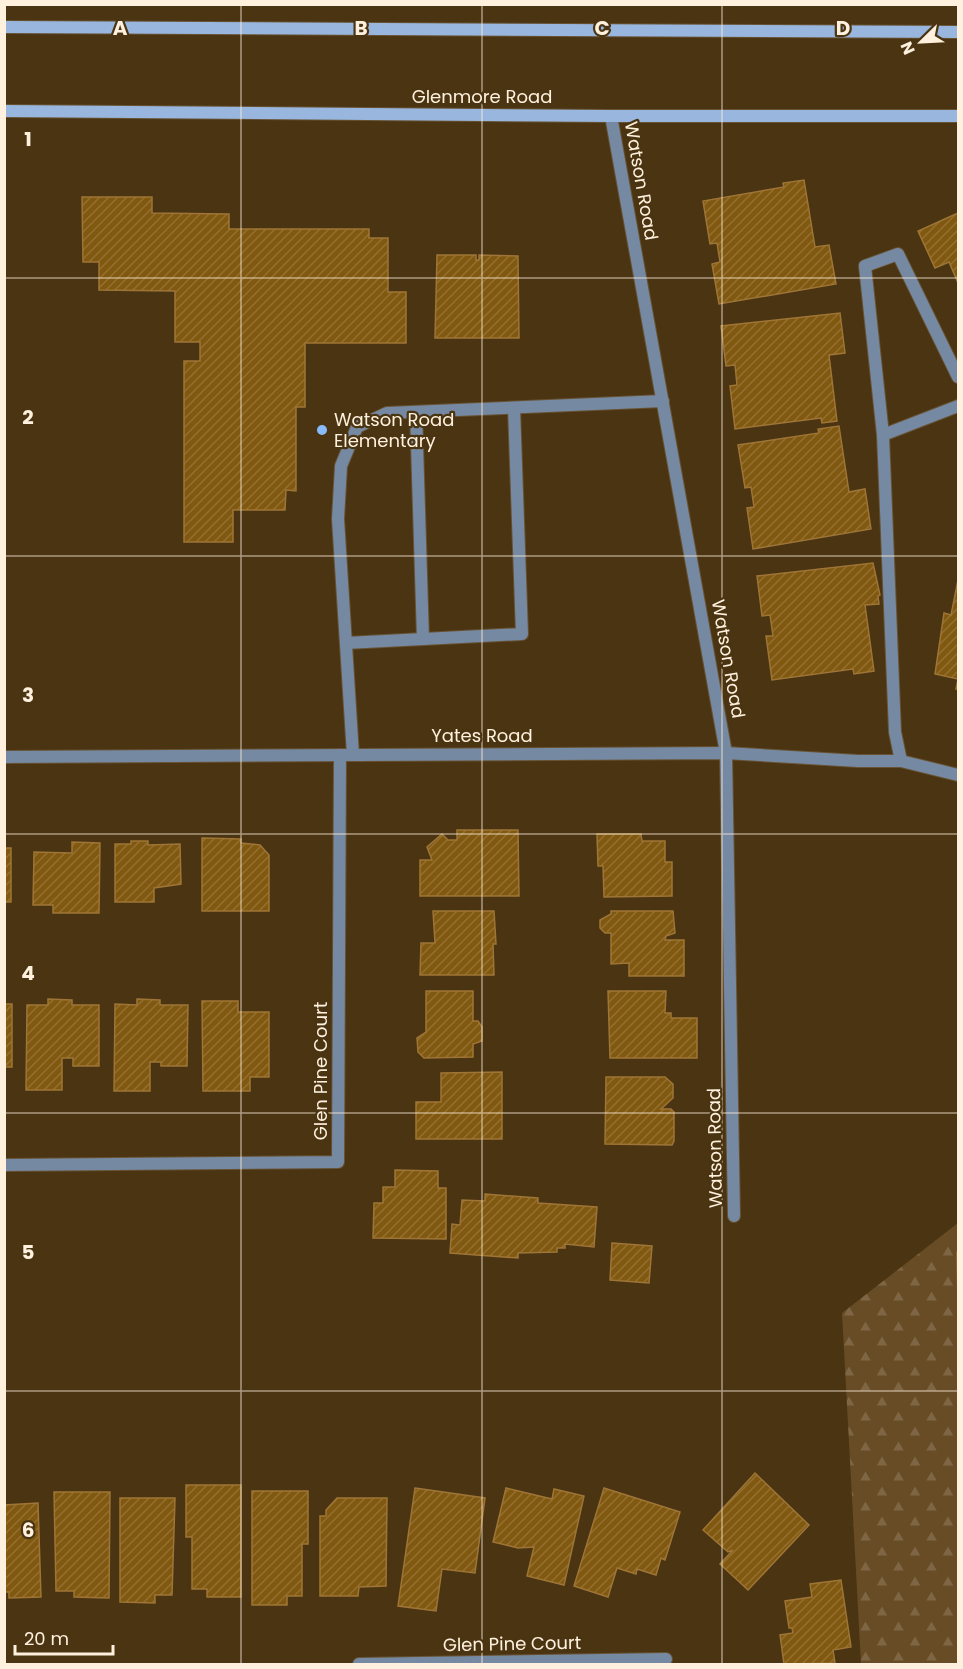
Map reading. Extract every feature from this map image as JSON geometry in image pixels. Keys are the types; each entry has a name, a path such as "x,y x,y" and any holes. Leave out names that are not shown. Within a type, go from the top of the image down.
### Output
{"main road":[{"path":"4,27 958,32"},
{"name":"Glenmore Road","path":"4,111 611,116 958,116"}],"street":[{"name":"Watson Road","path":"611,116 726,753 734,1216"},
{"path":"901,761 894,732 884,435 865,266 898,254 958,377"},
{"path":"347,755 346,643 338,519 341,466 357,427 387,413 663,401"},
{"path":"884,435 958,406"},
{"path":"346,643 522,634 514,408"},
{"path":"416,412 423,639"},
{"name":"Yates Road","path":"4,757 726,753 858,761 901,761 958,775"},
{"name":"Glen Pine Court","path":"4,1165 338,1162 347,755"},
{"name":"Glen Pine Court","path":"359,1665 666,1659"}],"green space":[{"path":"958,1223 958,1664 861,1664 842,1313"}],"building":[{"path":"804,180 815,247 829,245 836,284 719,304 712,264 720,262 717,243 710,244 703,201 784,187 783,183"},
{"path":"82,197 152,197 152,213 229,214 229,229 369,229 369,238 388,238 388,292 406,292 406,343 305,343 305,407 296,407 296,491 286,490 285,510 233,510 233,542 184,542 184,361 200,361 200,342 175,342 175,291 99,290 99,262 83,262"},
{"path":"958,213 958,283 949,262 935,268 918,231"},
{"path":"437,255 476,255 476,260 479,260 479,255 518,256 519,338 435,338"},
{"path":"840,313 845,353 829,355 837,421 822,423 821,418 735,429 730,386 737,385 735,365 726,366 721,326"},
{"path":"839,426 849,492 865,489 871,529 753,549 747,508 754,507 751,487 745,488 738,445 819,433 818,429"},
{"path":"873,563 880,595 878,596 879,604 865,605 874,671 854,674 853,669 772,680 766,636 773,636 770,615 762,616 757,576"},
{"path":"958,580 958,679 935,674 944,613 951,615"},
{"path":"457,830 518,830 519,896 420,896 420,860 432,860 427,847 442,834 448,840 457,840"},
{"path":"597,834 641,834 642,841 665,841 665,862 672,862 672,896 604,897 603,866 598,866"},
{"path":"202,838 241,839 241,843 260,845 269,855 269,911 202,911"},
{"path":"131,841 148,841 148,845 180,844 181,884 154,888 154,902 115,902 115,844 131,844"},
{"path":"72,842 100,843 99,913 53,913 53,905 33,905 34,852 72,853"},
{"path":"4,848 11,848 11,902 4,902"},
{"path":"433,911 494,911 496,944 493,944 494,975 420,975 421,943 435,943"},
{"path":"611,911 673,911 675,933 666,936 665,940 684,940 684,976 629,976 629,963 611,964 611,933 605,933 600,928 600,920 611,914"},
{"path":"426,991 473,991 473,1021 478,1021 482,1027 482,1041 473,1044 473,1057 424,1058 418,1052 417,1038 426,1032"},
{"path":"608,991 666,991 665,1013 671,1013 671,1018 697,1018 697,1058 610,1058"},
{"path":"48,999 72,1000 72,1005 99,1005 99,1066 73,1066 73,1058 62,1058 62,1090 26,1090 27,1005 48,1005"},
{"path":"137,999 160,1000 160,1005 188,1005 187,1066 161,1066 161,1062 150,1062 150,1091 114,1091 115,1004 137,1005"},
{"path":"202,1001 238,1001 238,1012 269,1012 269,1077 250,1077 250,1091 203,1091"},
{"path":"4,1004 12,1004 12,1067 4,1067"},
{"path":"502,1072 502,1139 416,1139 416,1102 441,1102 441,1073"},
{"path":"606,1077 665,1077 673,1084 673,1098 661,1109 671,1109 674,1112 672,1145 605,1144"},
{"path":"395,1170 438,1171 438,1188 446,1188 446,1239 373,1238 374,1203 383,1203 383,1187 395,1187"},
{"path":"485,1194 538,1198 538,1203 597,1207 594,1247 565,1244 565,1248 557,1248 557,1252 518,1253 518,1258 450,1253 452,1224 460,1225 462,1200 485,1201"},
{"path":"612,1243 652,1246 649,1283 610,1280"},
{"path":"957,1252 958,1252 958,1305"},
{"path":"755,1473 809,1525 748,1590 720,1564 733,1550 728,1552 703,1530"},
{"path":"186,1485 241,1485 241,1597 207,1597 207,1589 192,1589 192,1537 186,1537"},
{"path":"415,1488 485,1498 475,1573 442,1569 436,1611 398,1606"},
{"path":"506,1488 552,1499 554,1489 584,1496 564,1585 527,1576 534,1547 518,1548 493,1542"},
{"path":"604,1488 680,1512 665,1560 661,1558 656,1575 637,1569 636,1574 617,1568 608,1597 574,1586"},
{"path":"252,1491 308,1491 308,1544 302,1544 302,1596 287,1596 287,1605 252,1605"},
{"path":"54,1492 110,1492 109,1598 74,1597 74,1591 56,1591"},
{"path":"120,1498 175,1498 172,1595 155,1595 155,1603 120,1602"},
{"path":"337,1498 387,1498 386,1586 359,1587 358,1596 320,1596 320,1516 326,1516 326,1510"},
{"path":"38,1503 41,1597 9,1598 9,1592 4,1592 4,1505"},
{"path":"841,1580 851,1647 833,1650 835,1663 784,1664 780,1635 793,1633 792,1628 789,1628 785,1601 812,1597 810,1584"}],"place":[{"name":"Watson Road Elementary","path":"322,430"}]}
